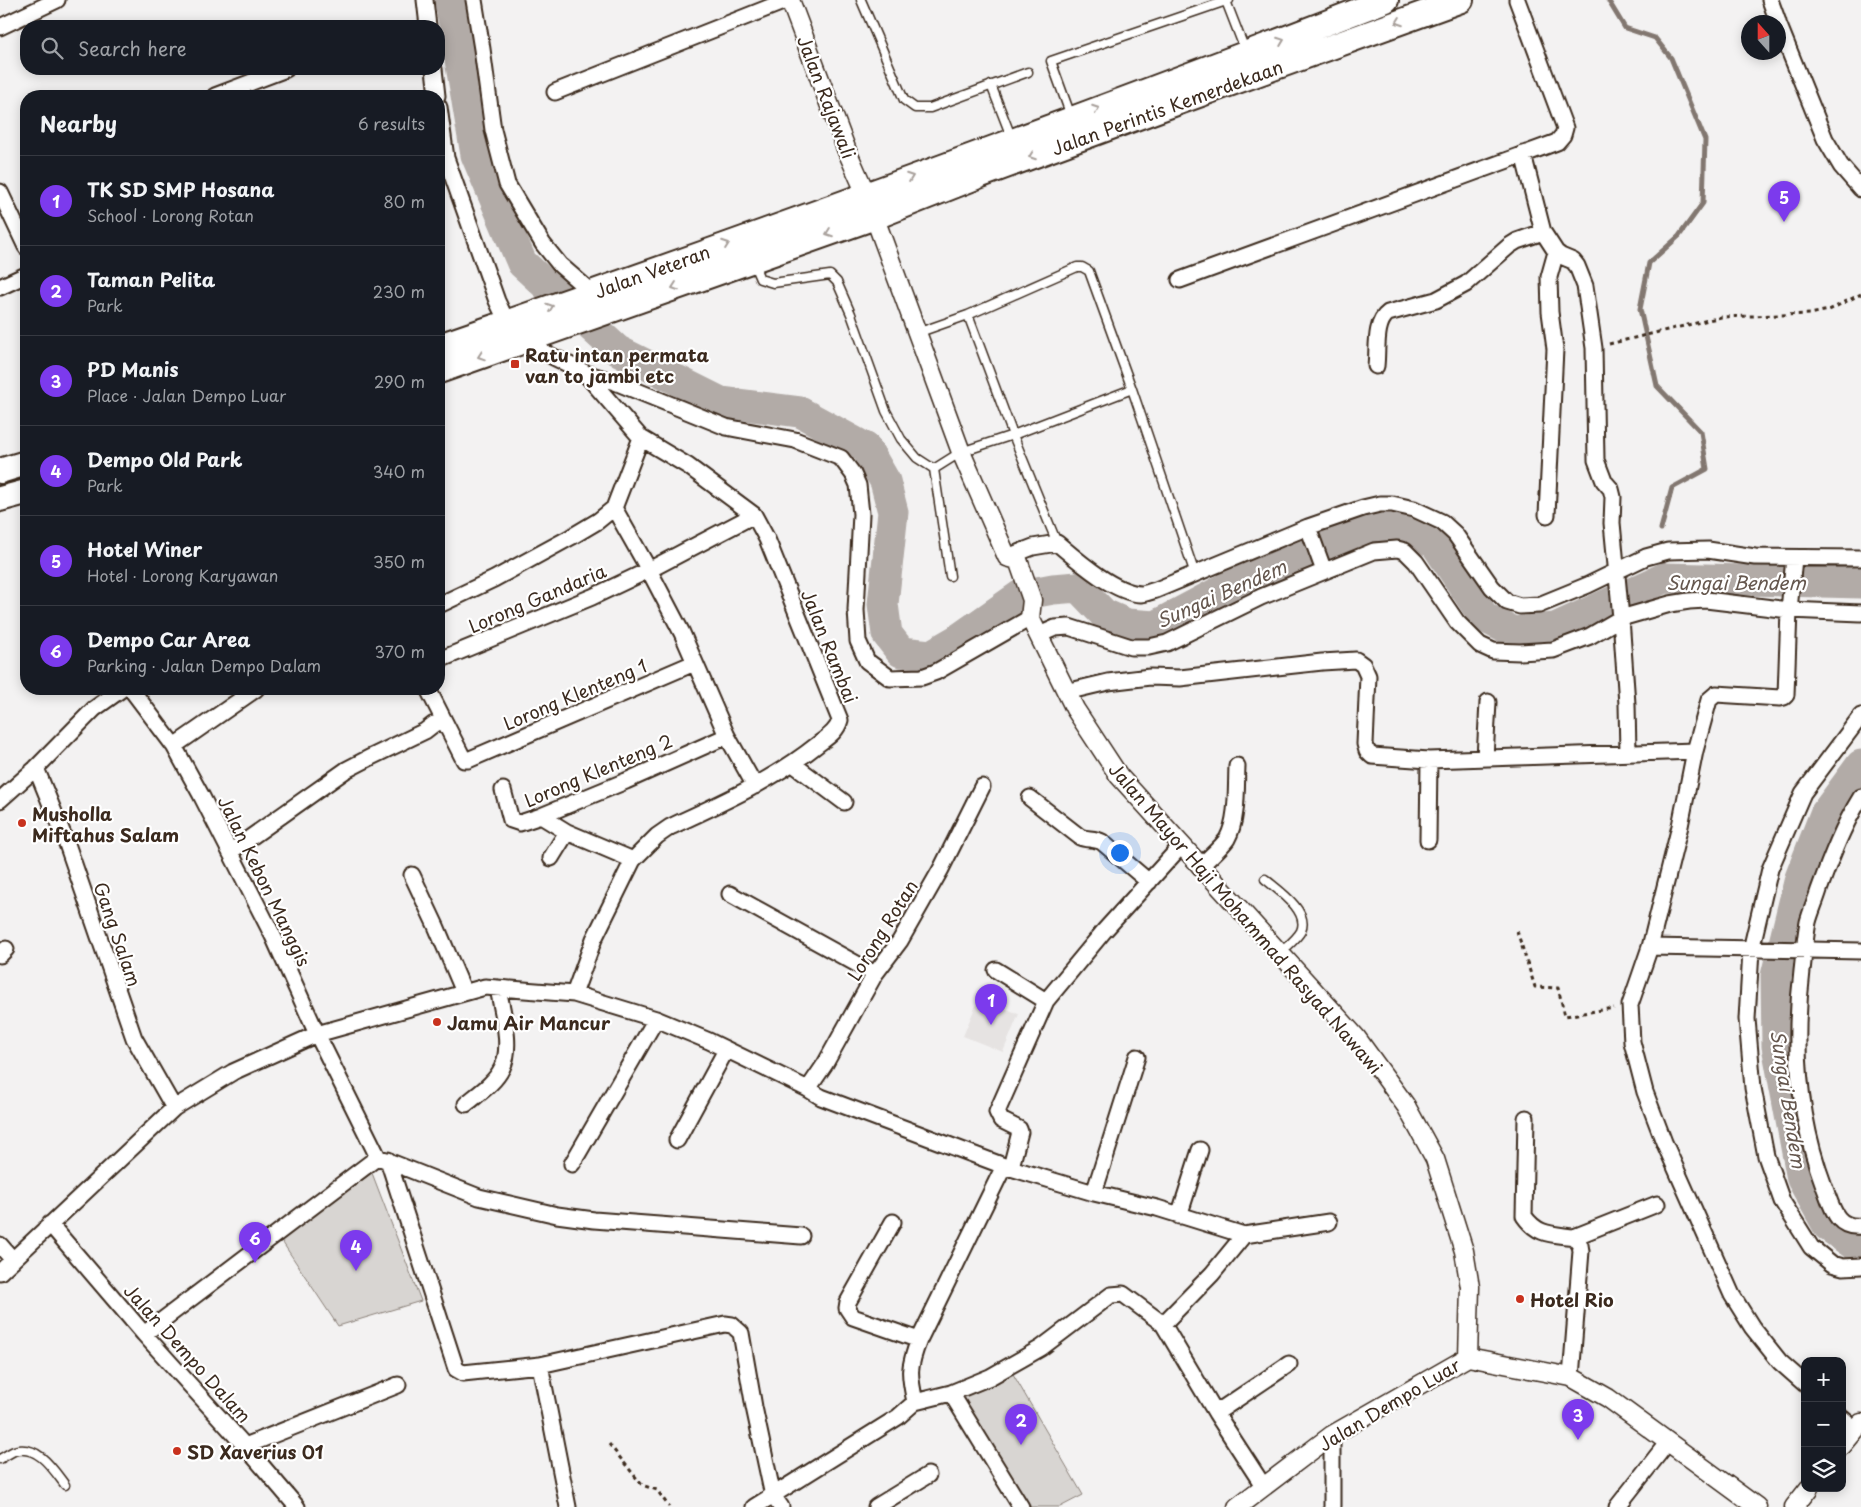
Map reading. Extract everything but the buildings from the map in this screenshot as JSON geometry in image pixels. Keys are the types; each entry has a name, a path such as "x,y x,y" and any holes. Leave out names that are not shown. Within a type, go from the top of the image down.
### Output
{"highway":[{"name":"Jalan Veteran","path":"591,301 865,194 1247,54 1386,0"},
{"name":"Jalan Perintis Kemerdekaan","path":"874,217 981,175 1461,0"},
{"name":"Jalan Veteran","path":"445,344 513,320 758,258 874,217"},
{"path":"445,369 531,338 591,301"},
{"path":"0,471 20,466"},
{"path":"0,499 20,494"}],"street":[{"path":"0,27 57,0"},
{"path":"425,0 427,20"},
{"path":"474,0 493,130 507,184 543,244 591,301"},
{"path":"555,92 789,0"},
{"name":"Jalan Rajawali","path":"789,0 865,194"},
{"path":"1180,280 1557,142 1563,135 1564,128 1517,0"},
{"path":"1770,0 1775,15"},
{"path":"1786,43 1824,139 1842,166 1861,189"},
{"path":"231,90 270,75"},
{"path":"435,75 436,90"},
{"path":"445,151 445,164"},
{"path":"1523,154 1543,232 1556,252 1573,261 1581,274 1585,286 1594,348 1596,460 1604,481 1612,492 1612,523 1627,704 1628,753"},
{"path":"445,172 497,301 513,320"},
{"path":"0,192 20,234"},
{"path":"584,372 615,382 726,427 796,440 841,458 853,474 858,485 862,514 856,610 858,641 868,661 890,678 922,676 936,672 1030,618 1032,600 961,452 918,332 865,194"},
{"path":"1376,366 1379,324 1382,317 1388,313 1436,300 1466,284 1509,246 1517,241 1543,232"},
{"path":"1547,515 1555,348 1550,312 1549,278 1556,252"},
{"path":"0,287 20,278"},
{"name":"Jalan Rambai","path":"531,338 584,372 641,438 688,466 754,515 767,539 840,720 833,732 793,764 755,786 670,827 657,836 632,860 594,939 574,994"},
{"path":"445,602 571,537 598,521 614,508 641,438"},
{"path":"1012,558 1033,547 1057,542 1086,568 1118,587 1140,594 1156,590 1310,532 1363,508 1380,504 1392,504 1414,509 1442,522 1455,534 1492,587 1507,602 1520,606 1539,605 1617,574 1646,556 1673,551 1708,550 1793,563 1861,558"},
{"path":"614,508 650,570 682,633 727,736 755,786"},
{"name":"Lorong Gandaria","path":"445,658 592,597 650,570 754,515"},
{"path":"1310,532 1323,568"},
{"path":"1039,634 1055,628 1069,627 1131,647 1149,647 1167,643 1323,568 1374,551 1397,549 1404,551 1416,562 1457,622 1480,645 1493,651 1553,650 1590,636 1620,612 1706,600 1789,610 1861,613"},
{"path":"1793,563 1789,610 1786,695 1784,698 1780,698 1716,694 1709,700 1695,751 1680,826 1650,947 1630,1005 1632,1042 1645,1092 1664,1142 1732,1295 1752,1327 1780,1362 1801,1380"},
{"name":"Jalan Mayor Haji Mohammad Rasyad Nawawi","path":"1030,618 1075,709 1119,776 1356,1038 1406,1106 1435,1159 1464,1252 1470,1287 1468,1356"},
{"path":"1066,692 1108,682 1150,677 1180,678 1356,660 1363,664 1368,676 1365,744 1367,751 1372,756 1429,760 1695,751"},
{"name":"Lorong Klenteng 1","path":"444,721 464,760 694,664"},
{"path":"0,800 36,768 94,709 114,695"},
{"name":"Jalan Kebon Manggis","path":"136,695 174,746 273,936 317,1034 383,1158 456,1369 463,1373 540,1366 725,1324 732,1325 741,1333 754,1407 777,1502"},
{"path":"174,746 247,695"},
{"path":"230,852 346,770 425,732 434,724 444,721 431,695"},
{"path":"1485,758 1488,702"},
{"path":"1861,716 1803,793 1770,869 1747,1019 1753,1088 1766,1156 1782,1201 1812,1247 1832,1264 1843,1267 1861,1266"},
{"name":"Lorong Klenteng 2","path":"503,790 511,820 520,823 626,781 727,736"},
{"path":"1428,840 1429,760"},
{"path":"793,764 844,802"},
{"path":"1200,867 1226,841 1230,834 1233,824 1237,766"},
{"name":"Gang Salam","path":"36,768 67,844 134,1038 174,1108"},
{"name":"Lorong Rotan","path":"808,1089 825,1064 875,974 900,941 941,869 982,787"},
{"path":"1861,797 1848,818 1832,853 1799,949 1798,1008 1798,1061 1805,1126 1817,1168 1834,1213 1841,1222 1847,1225 1861,1226"},
{"path":"1030,798 1080,837 1097,839 1102,842 1149,882"},
{"path":"540,816 567,832 632,860"},
{"path":"551,858 567,832"},
{"path":"915,1402 910,1376 912,1359 918,1340 1008,1167 1020,1132 1001,1120 997,1112 1046,1001 1104,931 1181,846"},
{"path":"412,874 464,992"},
{"path":"730,894 875,974"},
{"path":"1650,947 1861,951"},
{"path":"996,970 1046,1001"},
{"path":"0,1272 174,1108 233,1072 317,1034 464,992 485,988 574,994 656,1020 726,1050 808,1089 821,1098 1008,1167 1094,1193 1157,1208 1244,1235 1329,1222"},
{"path":"466,1104 502,1070 505,1060 507,1046 498,988"},
{"path":"572,1164 656,1020"},
{"path":"677,1140 726,1050"},
{"path":"1094,1193 1137,1057"},
{"path":"1526,1118 1524,1216 1531,1226 1542,1232 1574,1237 1658,1204"},
{"path":"1180,1216 1200,1150"},
{"path":"144,1334 383,1158 479,1197 557,1215 594,1220 801,1236"},
{"path":"893,1222 848,1302 848,1308 853,1317 918,1340"},
{"name":"Jalan Dempo Dalam","path":"50,1224 144,1334 297,1507"},
{"path":"1163,1324 1212,1274 1244,1235"},
{"path":"1571,1377 1581,1251 1580,1245 1574,1237"},
{"path":"0,1245 13,1260"},
{"path":"754,1507 777,1502 898,1417 915,1402 951,1393 990,1377 1041,1348 1111,1295 1123,1294 1163,1324 1216,1413 1264,1486"},
{"name":"Jalan Dempo Luar","path":"1237,1507 1332,1435 1468,1356 1571,1377 1608,1398 1757,1507"},
{"path":"1216,1413 1289,1364"},
{"path":"540,1366 568,1507"},
{"path":"245,1446 398,1385"},
{"path":"951,1393 1021,1507"},
{"path":"1846,1438 1853,1423"},
{"path":"1332,1435 1332,1507"},
{"path":"1617,1507 1668,1442"},
{"path":"876,1507 928,1475"},
{"path":"1794,1507 1806,1492"}],"lane":[{"path":"861,0 904,100 915,108 930,108 1028,72"},
{"path":"1072,118 1051,61 1227,1 1247,54"},
{"path":"992,85 1012,140"},
{"path":"758,258 757,272 760,279 773,283 830,275 836,282 851,314 886,411 901,439 917,458 934,469 950,576"},
{"path":"918,332 968,315 1077,267 1082,267 1088,271 1132,389 1195,574"},
{"path":"968,315 1013,435 1057,542"},
{"path":"934,469 961,452 1013,435 1132,389"},
{"path":"1265,879 1300,911 1303,919 1301,930 1279,954"},
{"path":"0,1459 16,1450 32,1451 49,1463 65,1485"}],"path":[{"path":"1594,348 1721,317 1810,314 1829,310 1861,294"},
{"path":"1517,931 1535,987 1558,988 1565,1016 1630,1005"},
{"path":"609,1444 642,1485 656,1490 669,1507"}],"shaded area":[{"path":"979,998 1019,1014 1003,1052 963,1036"},
{"path":"372,1173 421,1301 338,1326 281,1240"},
{"path":"1013,1374 1083,1495 1060,1507 1024,1507 960,1394"}],"waterway":[{"name":"Sungai Bendem","path":"450,0 476,155 522,263 617,350 721,402 800,412 866,448 885,481 893,512 883,604 887,634 901,652 931,655 957,640 1021,595 1053,589 1078,587 1104,614 1127,624 1155,626 1230,586 1369,529 1404,529 1435,543 1484,617 1513,632 1555,628 1664,578 1861,583"},
{"path":"1608,0 1625,28 1655,38 1671,58 1705,140 1703,203 1679,236 1649,263 1640,309 1657,386 1701,432 1707,469 1672,488 1661,529"},
{"path":"1663,562 1664,578"},
{"name":"Sungai Bendem","path":"1861,765 1825,814 1800,878 1776,976 1777,1046 1802,1179 1828,1226 1857,1247 1861,1245"}],"place":[{"name":"Hotel Winer","path":"1784,222"},
{"name":"Ratu intan permata van to jambi etc","path":"515,364"},
{"name":"Musholla Miftahus Salam","path":"22,823"},
{"name":"Jamu Air Mancur","path":"437,1022"},
{"name":"TK SD SMP Hosana","path":"991,1025"},
{"name":"Dempo Car Area","path":"255,1263"},
{"name":"Dempo Old Park","path":"356,1271"},
{"name":"Hotel Rio","path":"1520,1299"},
{"name":"PD Manis","path":"1578,1440"},
{"name":"Taman Pelita","path":"1021,1445"},
{"name":"SD Xaverius 01","path":"177,1451"}]}
